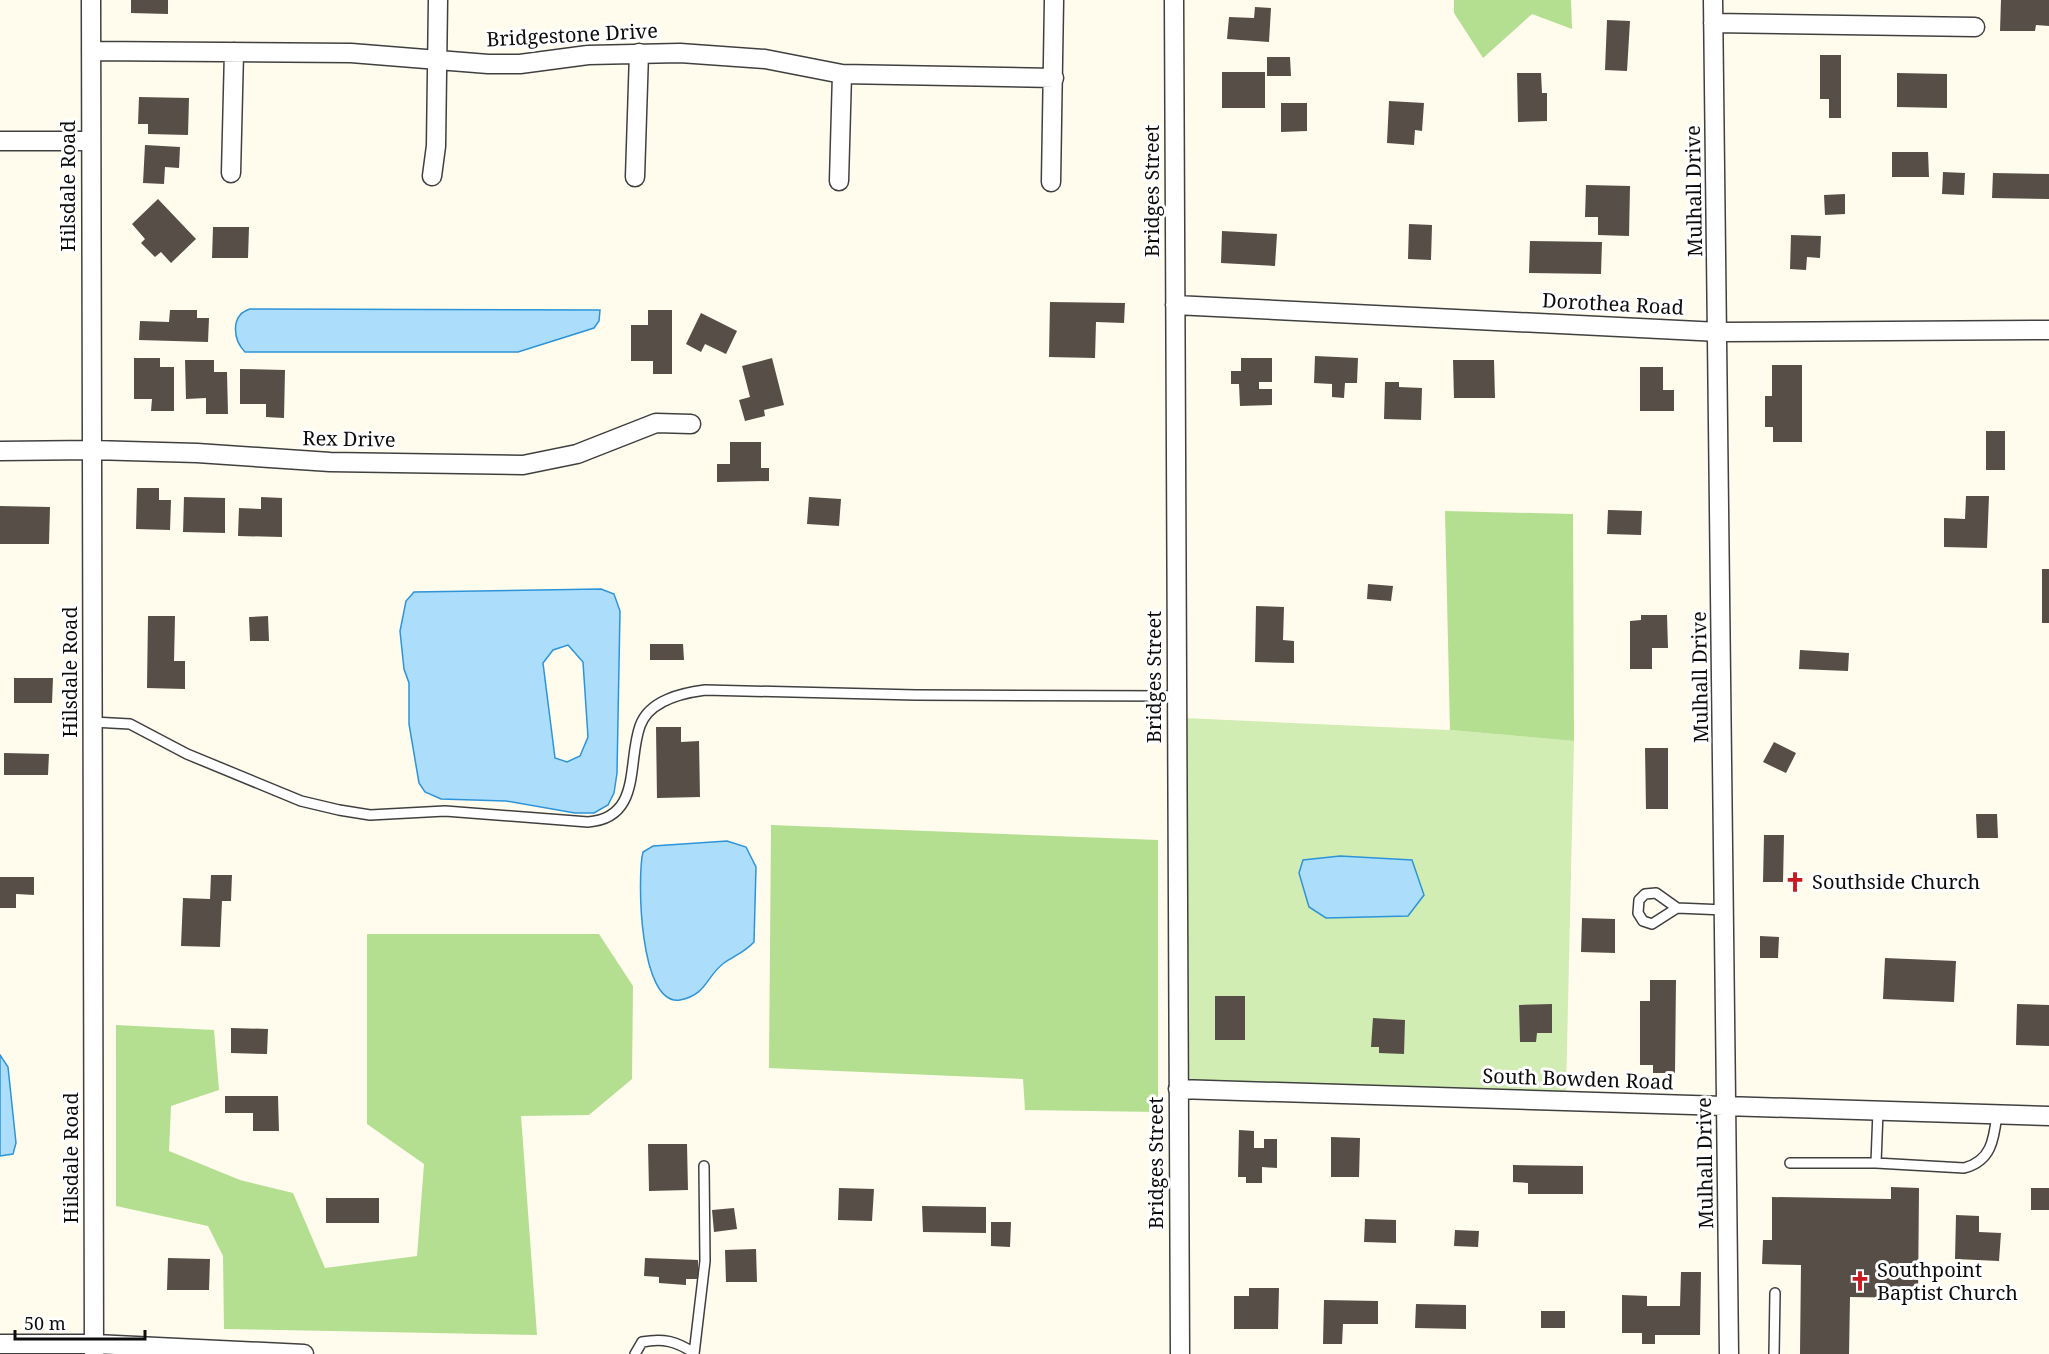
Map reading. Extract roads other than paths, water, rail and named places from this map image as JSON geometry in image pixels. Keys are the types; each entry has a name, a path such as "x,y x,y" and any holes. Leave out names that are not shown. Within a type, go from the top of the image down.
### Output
{"street":[{"name":"Hilsdale Road","path":"91,0 94,1349"},
{"path":"432,176 436,146 438,0"},
{"path":"1051,182 1054,0"},
{"name":"Bridges Street","path":"1174,0 1180,1354"},
{"name":"Mulhall Drive","path":"1713,0 1719,332 1729,1354"},
{"path":"1713,23 1975,27"},
{"name":"Bridgestone Drive","path":"91,51 351,53 520,64 588,55 680,53 765,59 842,74 1054,78"},
{"path":"231,173 234,52"},
{"path":"635,177 639,53"},
{"path":"839,181 842,74"},
{"path":"0,141 90,141"},
{"name":"Dorothea Road","path":"1174,305 1719,332 2049,330"},
{"name":"Rex Drive","path":"0,451 92,450 197,453 320,462 523,465 558,460 577,454 656,423 691,424"},
{"name":"South Bowden Road","path":"1178,1089 2049,1116"},
{"path":"0,1344 94,1349 304,1354"}],"lane":[{"path":"93,722 130,724 187,754 301,801 339,810 370,815 445,811 588,822 603,820 623,803 630,785 640,724 656,707 679,693 705,690 1058,697 1176,696"},
{"path":"1677,908 1725,910"},
{"path":"1876,1163 1878,1111"},
{"path":"1790,1163 1876,1163 1964,1168 1976,1165 1991,1148 1997,1114"},
{"path":"694,1354 705,1261 704,1166"},
{"path":"1774,1354 1775,1293"},
{"path":"635,1354 642,1342 659,1339 678,1342 694,1354"}],"water":[{"path":"250,309 600,310 599,321 594,328 518,352 245,352 236,335 236,322 244,312"},
{"path":"601,589 614,594 620,611 617,773 614,793 608,805 594,813 575,813 506,801 441,799 425,792 419,783 409,724 409,683 404,669 400,631 406,601 414,592","holes":["568,645 583,662 588,737 580,756 567,762 555,758 543,663 553,650"]},
{"path":"727,841 746,847 756,867 754,942 718,968 696,994 680,1000 666,997 656,983 644,938 640,886 643,852 653,846"},
{"path":"1340,856 1412,860 1424,895 1408,916 1326,918 1309,907 1299,873 1303,860"},
{"path":"0,1055 8,1067 16,1143 13,1154 0,1156"}],"place":[{"name":"Southside Church","path":"1795,882"},
{"name":"Southpoint Baptist Church","path":"1860,1281"}]}
